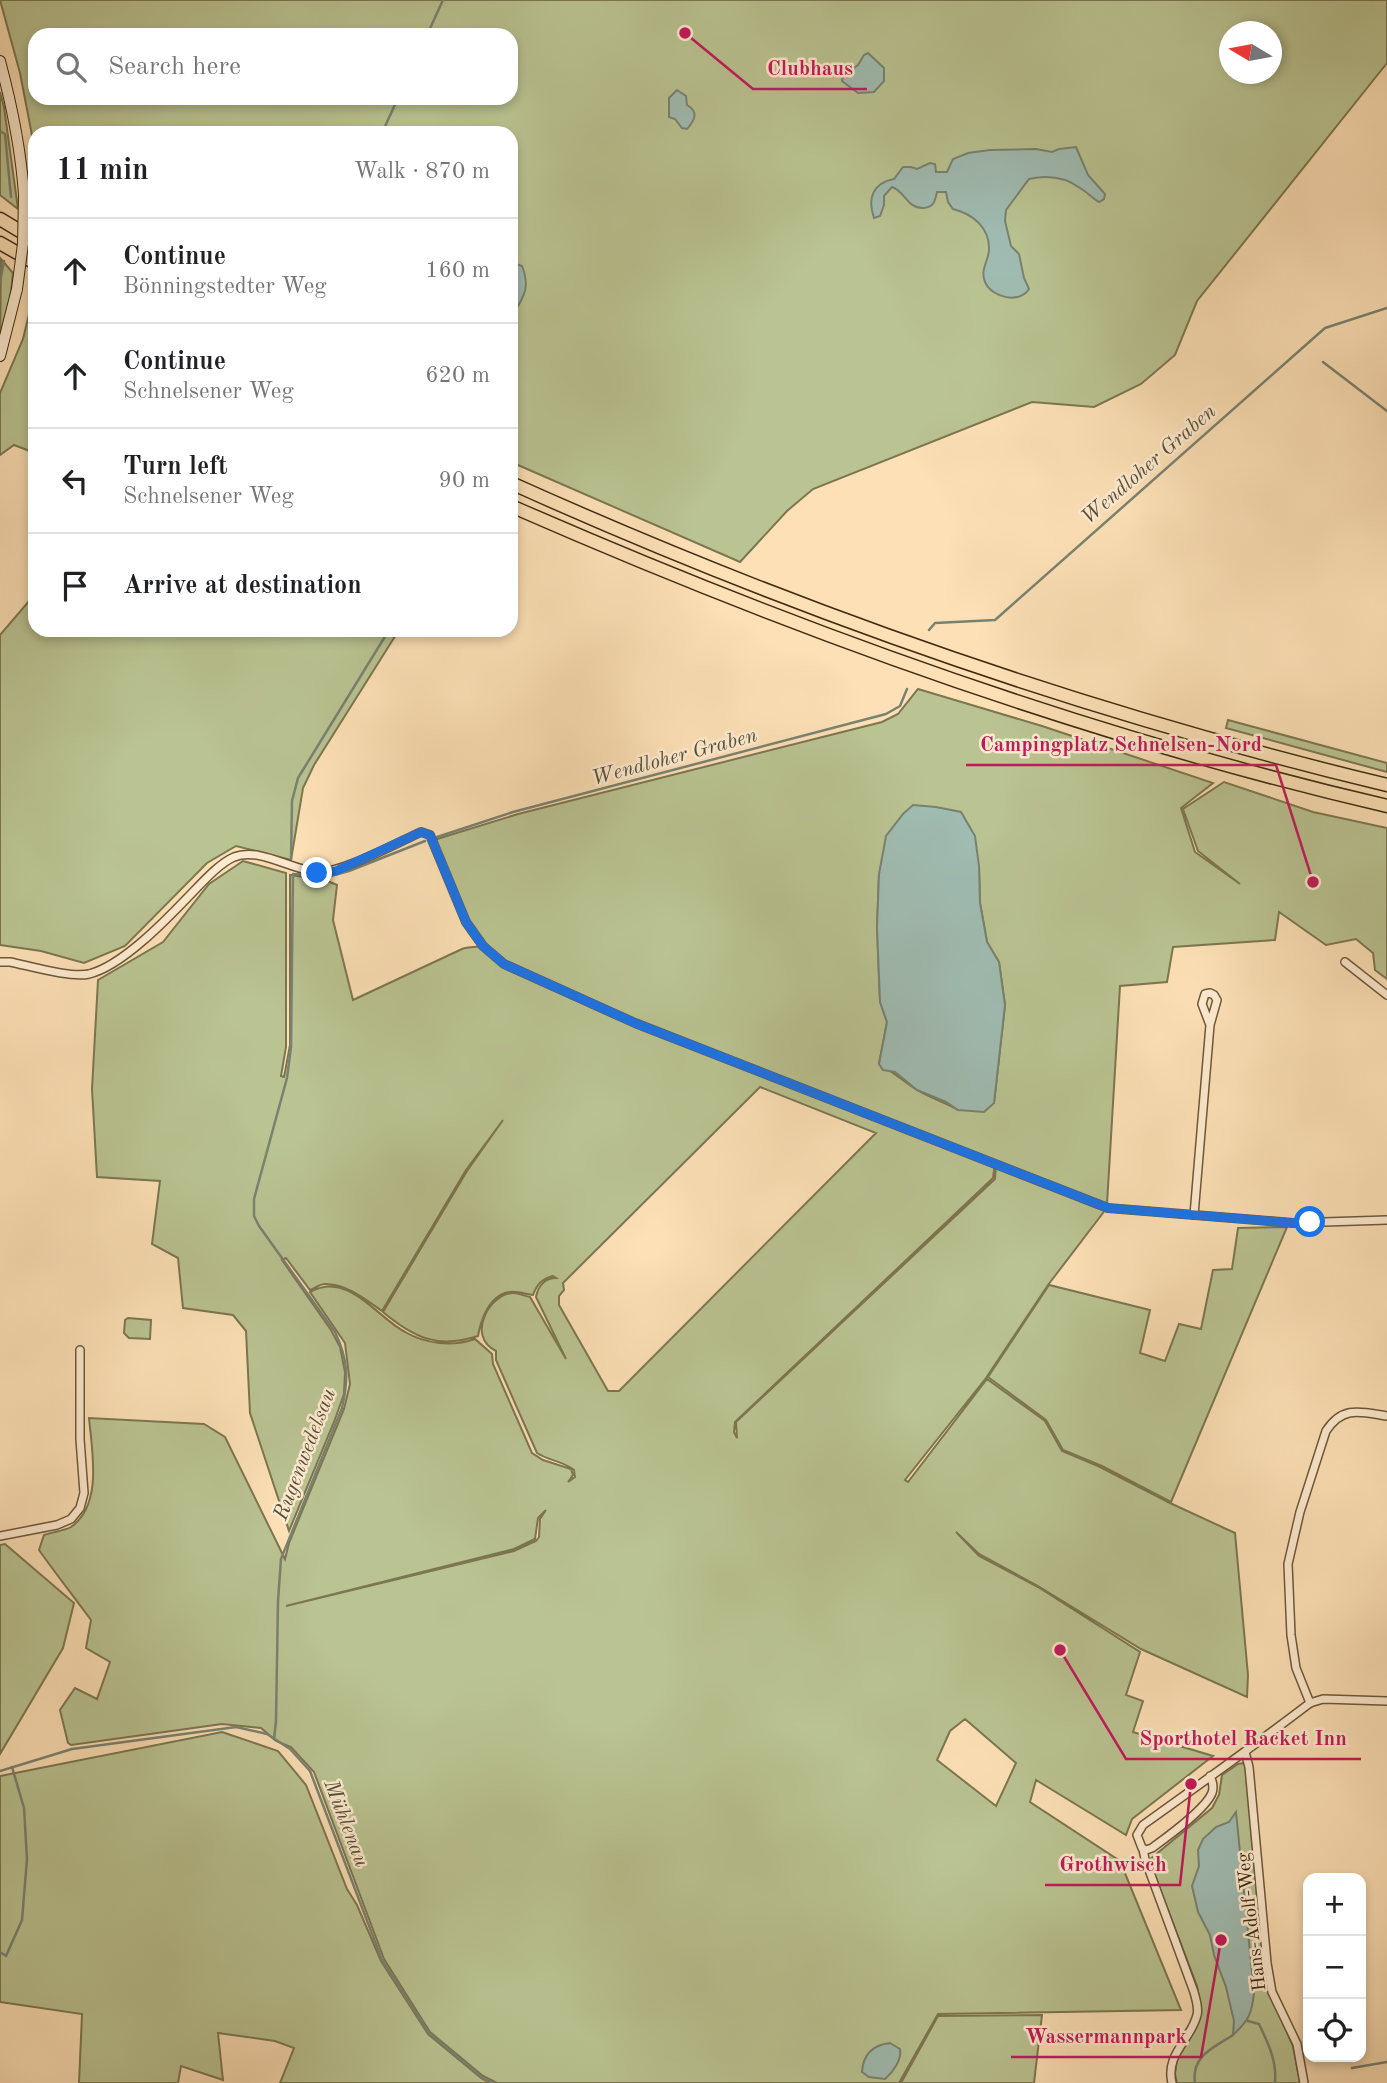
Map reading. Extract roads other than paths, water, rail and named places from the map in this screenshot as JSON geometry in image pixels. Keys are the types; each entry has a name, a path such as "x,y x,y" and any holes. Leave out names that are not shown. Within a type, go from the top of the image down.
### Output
{"highway":[{"path":"0,219 28,236"},
{"path":"0,243 28,259"},
{"path":"518,486 708,567 930,650 1188,732 1387,785"},
{"path":"518,509 760,610 919,668 1154,743 1387,806"}],"main road":[{"path":"0,61 17,134 24,195 23,244 18,289 0,356"}],"street":[{"path":"0,962 72,974 88,974 107,966 151,935 212,873 234,857 259,855 317,873 336,871 421,832 430,835 466,922 483,946 504,964 635,1023 1108,1208 1293,1223 1387,1220"},
{"path":"1345,962 1387,995"},
{"path":"1194,1215 1210,1025"},
{"path":"0,1536 57,1525 71,1519 79,1508 83,1493 80,1350"},
{"path":"1310,1703 1296,1668 1291,1635 1287,1564 1295,1532 1326,1431 1331,1423 1353,1411 1387,1416"},
{"path":"1210,1776 1213,1787 1210,1797 1185,1822 1149,1850 1139,1846 1137,1838 1140,1828 1210,1776 1245,1752 1310,1703 1323,1699 1387,1701"},
{"name":"Hans-Adolf-Weg","path":"1245,1752 1249,1767 1270,1982 1272,1992 1297,2044 1304,2083"},
{"path":"1143,1849 1198,2009 1196,2018 1171,2065 1172,2083"}],"water":[{"path":"868,53 884,68 884,81 874,92 858,93 842,81 843,76"},
{"path":"677,90 686,96 687,105 694,113 694,119 687,129 669,117 669,98"},
{"path":"1076,147 1088,175 1105,194 1104,199 1099,202 1062,179 1042,177 1029,179 1006,210 1005,221 1011,246 1019,254 1029,289 1025,294 1006,297 989,288 983,274 989,250 987,235 973,218 953,209 946,192 937,192 932,205 918,208 892,187 884,196 880,216 874,218 871,204 874,193 881,184 894,179 903,167 917,169 930,163 935,164 936,172 947,172 953,159 968,153 1036,149 1052,152"},
{"path":"518,264 522,266 526,285 518,306"},
{"path":"913,805 961,812 975,836 980,903 987,942 999,962 1005,1005 994,1103 984,1112 958,1110 917,1090 895,1072 883,1070 879,1064 887,1022 880,1002 877,927 879,874 886,836"},
{"path":"1236,1812 1254,1992 1249,2016 1233,2035 1234,2021 1226,1987 1210,1935 1198,1912 1192,1886 1199,1866 1198,1850 1203,1839 1216,1827 1229,1822"},
{"path":"890,2043 900,2049 900,2057 888,2076 885,2079 869,2077 862,2072 867,2055 879,2046"}],"waterway":[{"name":"Rugenwedelsau","path":"430,28 443,0"},
{"name":"Rugenwedelsau","path":"385,126 395,105"},
{"path":"0,131 5,134 11,197"},
{"path":"0,282 4,261"},
{"name":"Wendloher Graben","path":"929,630 935,623 995,620 1325,328 1387,308"},
{"path":"1323,362 1387,411"},
{"name":"Rugenwedelsau","path":"291,859 292,801 298,778 385,637"},
{"name":"Wendloher Graben","path":"437,837 513,812 886,714 900,706 907,689"},
{"name":"Rugenwedelsau","path":"274,1739 281,1559 342,1408 346,1387 345,1360 335,1332 254,1216 254,1199 287,1078 291,1047 293,874 327,877 425,841"},
{"name":"Mühlenau","path":"0,1771 72,1749 236,1727 267,1734 290,1749 310,1771 382,1960 429,2033 483,2078 493,2083"},
{"path":"0,1952 6,1956 22,1920 27,1859 24,1808 12,1767"},
{"path":"1248,2021 1259,2024 1269,2045 1275,2067 1273,2083"},
{"path":"1195,2083 1196,2066 1200,2059 1233,2035"},
{"path":"1352,2068 1387,2062"}],"place":[{"name":"Clubhaus","path":"685,33"},
{"name":"Campingplatz Schnelsen-Nord","path":"1313,882"},
{"name":"Sporthotel Racket Inn","path":"1060,1650"},
{"name":"Grothwisch","path":"1191,1784"},
{"name":"Wassermannpark","path":"1221,1940"}]}
